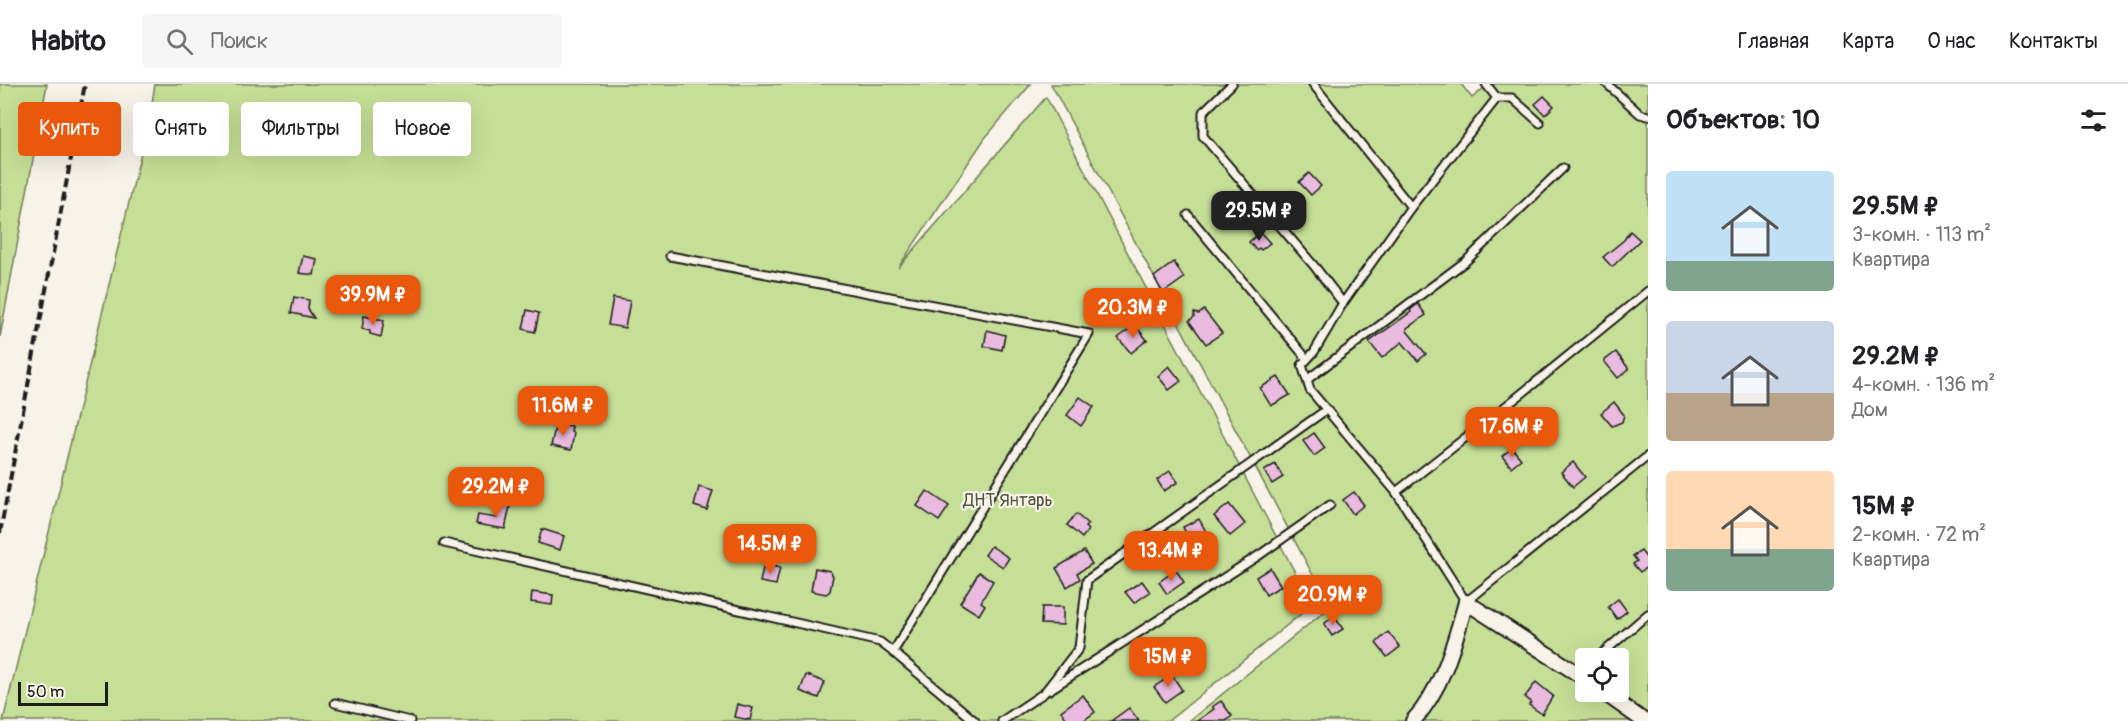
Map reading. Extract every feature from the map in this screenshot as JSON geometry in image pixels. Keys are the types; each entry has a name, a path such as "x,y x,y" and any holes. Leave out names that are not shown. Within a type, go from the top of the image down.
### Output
{"street":[{"path":"1413,721 1432,695 1447,665 1466,602 1575,669"},
{"path":"1617,702 1644,721"}],"lane":[{"path":"1232,84 1203,112 1203,136 1343,303"},
{"path":"1313,84 1411,207"},
{"path":"1486,84 1497,98"},
{"path":"1607,84 1640,114 1648,116"},
{"path":"1497,98 1411,207 1302,365 1310,390 1396,492 1466,602 1648,456"},
{"path":"1497,98 1512,98 1540,123"},
{"path":"1308,379 1466,261 1563,168"},
{"path":"1188,215 1307,359"},
{"path":"670,256 1089,334 893,652"},
{"path":"1396,492 1648,291"},
{"path":"1044,693 1079,648 1087,580 1326,410"},
{"path":"1002,721 1261,554 1330,505"},
{"path":"444,543 880,642 975,721"},
{"path":"1609,648 1648,614"},
{"path":"335,703 410,721"}],"green space":[{"path":"0,84 47,84 44,102 18,102 18,156 34,156 0,337"},
{"name":"ДНТ Янтарь","path":"155,84 1031,84 985,138 898,268 1046,97 1312,605 1168,721 3,721 140,156 229,156 229,102 152,102"},
{"path":"1051,84 1461,84 1472,98 1489,84 1648,84 1648,721 1189,721 1330,607"}],"building":[{"path":"1544,96 1554,106 1545,115 1535,104"},
{"path":"1309,173 1321,186 1311,195 1299,182"},
{"path":"1630,231 1640,240 1612,267 1603,257 1624,240"},
{"path":"1260,232 1270,243 1261,250 1259,248 1256,250 1249,242"},
{"path":"303,256 317,259 314,275 299,273"},
{"path":"1174,262 1184,278 1163,293 1154,277"},
{"path":"294,297 309,300 308,309 314,318 291,313"},
{"path":"613,298 630,301 625,328 608,325"},
{"path":"1418,304 1426,315 1407,328 1407,331 1426,354 1418,361 1402,342 1382,358 1369,342 1411,312 1410,310"},
{"path":"527,310 539,313 535,332 523,329"},
{"path":"1204,310 1222,333 1206,344 1189,321 1194,317 1194,313 1199,314"},
{"path":"364,316 384,320 381,337 362,329"},
{"path":"1135,325 1147,340 1131,353 1118,338"},
{"path":"987,330 1005,335 1002,350 984,346"},
{"path":"1616,352 1629,369 1618,378 1604,361"},
{"path":"1169,366 1181,381 1169,390 1158,376"},
{"path":"1278,377 1290,395 1271,406 1260,388"},
{"path":"1080,397 1094,407 1081,426 1067,415"},
{"path":"1614,402 1624,415 1622,422 1612,426 1601,413"},
{"path":"556,423 572,426 571,432 574,433 571,450 551,446"},
{"path":"1314,433 1325,448 1314,456 1303,441"},
{"path":"1512,448 1521,459 1511,467 1502,456"},
{"path":"1573,462 1585,477 1573,487 1561,472"},
{"path":"1275,464 1283,477 1272,484 1264,471"},
{"path":"1170,471 1178,482 1164,491 1157,480"},
{"path":"699,487 713,491 707,510 694,506"},
{"path":"927,491 949,506 939,521 917,506"},
{"path":"1354,492 1364,505 1353,514 1343,500"},
{"path":"499,504 510,506 505,529 476,524 478,515 497,518"},
{"path":"1229,504 1245,524 1230,536 1214,516"},
{"path":"1076,514 1088,524 1085,527 1088,530 1082,538 1067,525"},
{"path":"1199,519 1209,537 1192,545 1183,527"},
{"path":"542,529 564,536 560,550 538,543"},
{"path":"991,546 1009,558 1003,567 985,555"},
{"path":"1084,551 1092,564 1077,573 1080,579 1067,587 1056,568"},
{"path":"1641,551 1648,560 1648,566 1640,572 1633,564 1637,561 1633,556"},
{"path":"764,564 780,568 776,585 760,582"},
{"path":"815,568 830,571 833,576 830,591 826,594 811,591"},
{"path":"1270,568 1281,586 1266,595 1256,577"},
{"path":"1176,570 1184,582 1167,594 1159,582"},
{"path":"979,572 993,581 981,602 985,605 979,615 960,603"},
{"path":"1142,581 1150,592 1134,603 1125,592"},
{"path":"1363,583 1374,599 1361,608 1350,593"},
{"path":"532,592 553,595 552,605 531,602"},
{"path":"1618,599 1627,611 1617,619 1608,607"},
{"path":"1042,607 1063,607 1063,625 1041,624"},
{"path":"1334,616 1343,629 1332,636 1324,624"},
{"path":"1388,632 1400,647 1387,657 1376,643"},
{"path":"806,675 825,682 819,698 800,691"},
{"path":"1172,675 1182,690 1165,702 1154,687"},
{"path":"1536,682 1553,696 1542,714 1529,705 1531,702 1525,697"},
{"path":"1083,695 1095,712 1083,721 1068,721 1061,711"},
{"path":"1221,701 1232,716 1226,721 1197,721 1214,709 1212,707"},
{"path":"737,704 753,708 750,720 734,717"},
{"path":"1129,708 1139,721 1111,721"}],"railway":[{"path":"0,533 85,84"}]}
